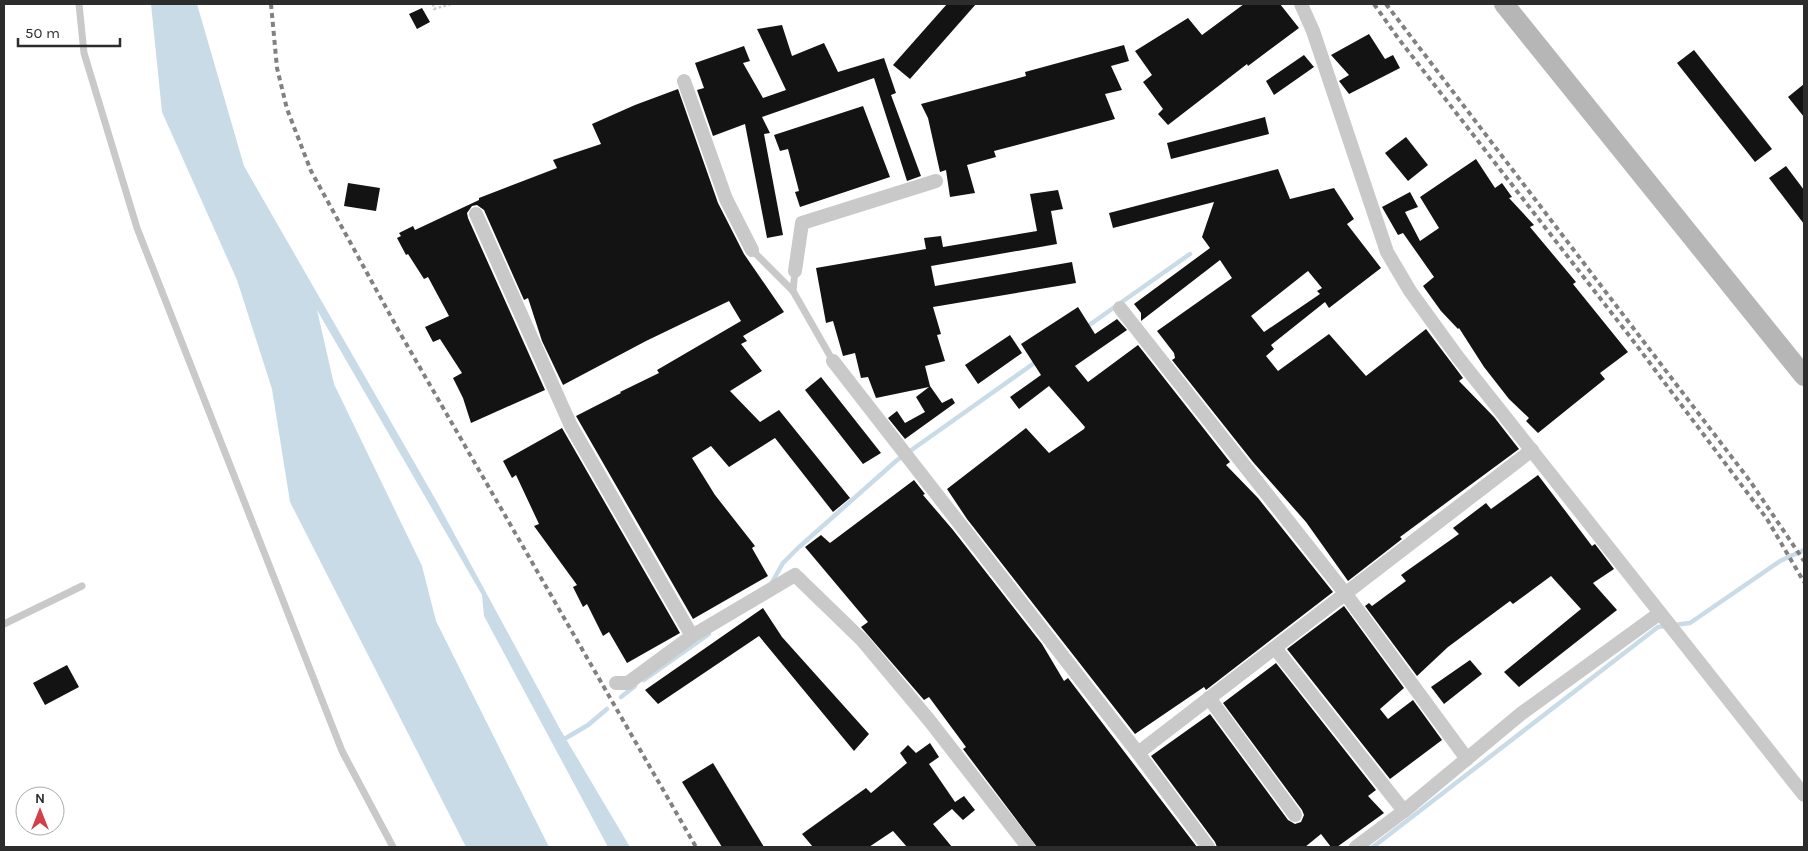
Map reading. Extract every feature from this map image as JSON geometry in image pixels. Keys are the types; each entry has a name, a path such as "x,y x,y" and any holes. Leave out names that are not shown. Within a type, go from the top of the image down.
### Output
{"main road":[{"path":"1504,4 1804,376"}],"street":[{"path":"1301,4 1313,31 1387,252 1410,291 1452,348 1804,795"},
{"path":"684,81 726,199 752,250"},
{"path":"795,271 802,223 936,181"},
{"path":"476,214 571,426 692,636"},
{"path":"1120,308 1345,594 1467,759"},
{"path":"833,361 1138,753 1208,847"},
{"path":"1138,753 1532,450"},
{"path":"616,683 628,683 692,636 795,575 868,648 929,720 1028,847"},
{"path":"1356,847 1404,811 1522,713 1660,613"},
{"path":"1275,648 1404,811"},
{"path":"1209,698 1295,815"}],"lane":[{"path":"79,4 84,53 136,228 342,751 393,847"},
{"path":"752,250 792,291 833,361"},
{"path":"792,291 795,271"},
{"path":"4,624 82,586"}],"path":[{"path":"433,4 434,9 451,4"}],"water":[{"path":"151,4 197,4 244,166 437,502 560,729 630,847 608,847 484,616 482,595 317,310 334,384 422,566 436,621 549,847 466,847 290,502 272,389 237,280 162,112"}],"building":[{"path":"947,4 976,4 910,79 893,65"},
{"path":"1244,4 1280,4 1299,28 1248,66 1247,64 1168,125 1158,114 1163,109 1143,82 1152,75 1135,51 1188,18 1202,35"},
{"path":"422,8 430,22 417,29 409,14"},
{"path":"782,25 792,56 824,43 838,72 884,58 896,93 891,95 921,176 907,181 874,78 762,117 770,133 764,134 783,235 767,238 745,124 713,136 697,90 704,88 695,63 744,46 750,61 743,63 763,98 786,90 757,29"},
{"path":"1369,34 1385,59 1393,55 1400,68 1349,94 1339,81 1349,75 1331,55"},
{"path":"1124,45 1129,61 1111,66 1122,90 1105,94 1115,119 994,151 996,157 967,165 975,193 950,197 946,170 940,172 928,118 921,104 1026,76 1025,72"},
{"path":"1694,50 1772,149 1755,162 1677,63"},
{"path":"1304,55 1314,67 1274,95 1266,81"},
{"path":"1804,84 1804,117 1788,97"},
{"path":"678,89 718,203 744,254 784,312 743,336 747,341 741,344 762,371 730,391 760,422 779,410 850,498 833,512 775,438 729,467 711,446 692,458 715,495 755,546 752,548 768,576 693,619 576,416 659,373 657,370 741,321 729,301 646,341 563,385 542,341 528,298 524,300 484,210 477,205 472,206 467,213 468,218 545,390 471,423 463,398 453,378 462,373 440,339 433,342 425,327 449,316 428,277 424,279 408,254 406,255 397,238 401,236 399,233 413,226 415,230 479,200 479,198 557,168 553,160 601,144 592,124"},
{"path":"863,106 890,177 800,207 795,192 799,191 788,149 780,151 774,135"},
{"path":"1265,117 1269,134 1171,159 1167,143"},
{"path":"1406,137 1428,165 1408,181 1385,153"},
{"path":"1476,159 1495,188 1502,183 1512,197 1509,198 1534,225 1530,227 1576,282 1573,284 1628,352 1600,373 1605,379 1538,433 1526,421 1529,418 1509,399 1484,367 1459,328 1441,311 1423,286 1434,277 1403,233 1398,235 1382,207 1410,192 1418,207 1405,212 1420,241 1439,228 1420,197"},
{"path":"1786,166 1804,190 1804,224 1769,178"},
{"path":"1278,169 1290,199 1334,188 1354,219 1347,224 1381,268 1329,308 1325,302 1271,345 1274,349 1266,356 1278,371 1329,334 1366,376 1426,329 1463,378 1459,381 1494,417 1519,449 1400,537 1402,539 1348,581 1306,522 1253,462 1172,360 1175,358 1174,353 1157,331 1232,278 1220,260 1141,321 1141,313 1134,304 1210,248 1202,237 1214,202 1113,228 1109,213","holes":["1308,271 1322,288 1317,291 1320,294 1264,332 1251,316"]},
{"path":"348,183 380,188 376,211 344,206"},
{"path":"1058,190 1063,209 1051,211 1057,244 931,266 935,286 1072,262 1076,283 933,307 941,334 937,335 945,361 925,366 930,386 942,403 952,398 955,403 905,439 888,418 897,411 905,423 925,412 916,397 929,387 876,398 868,377 861,378 855,353 843,356 833,321 826,323 816,268 926,249 924,238 941,236 943,247 1037,231 1030,194"},
{"path":"1078,307 1095,334 1117,319 1127,330 1075,366 1088,382 1138,345 1230,462 1226,465 1258,498 1333,592 1206,690 1204,687 1135,734 967,519 947,489 1026,428 1049,453 1084,429 1085,427 1049,386 1019,409 1010,397 1041,375 1021,344"},
{"path":"1010,335 1022,353 978,384 965,365"},
{"path":"821,377 881,453 863,464 805,390"},
{"path":"562,428 680,633 627,663 609,632 603,636 587,604 583,607 573,587 577,585 534,526 539,524 516,475 512,478 503,461"},
{"path":"1538,475 1592,546 1595,544 1614,569 1593,583 1617,610 1519,687 1504,672 1581,609 1551,576 1513,604 1510,601 1448,647 1417,676 1365,606 1369,603 1372,606 1406,581 1401,575 1459,534 1453,528 1486,503 1491,509"},
{"path":"914,480 925,494 923,495 953,530 1042,644 1064,681 1068,678 1197,847 1037,847 963,749 966,747 929,697 924,700 861,627 868,622 805,547 821,535 830,543"},
{"path":"1344,606 1404,688 1380,709 1388,719 1413,700 1442,740 1390,779 1287,649"},
{"path":"763,608 782,637 869,734 854,751 759,636 658,704 645,690"},
{"path":"1470,660 1482,674 1444,704 1431,687"},
{"path":"1276,663 1376,790 1368,796 1384,813 1337,847 1331,847 1321,834 1305,847 1217,847 1151,756 1210,714 1288,820 1295,824 1301,822 1304,815 1302,810 1223,703"},
{"path":"67,665 79,687 45,705 33,683"},
{"path":"930,743 939,757 929,764 955,802 964,796 975,810 963,820 952,809 933,824 952,847 907,847 893,831 869,847 813,847 802,834 866,788 871,793 907,763 900,753 908,745 916,753"},
{"path":"713,763 764,847 722,847 682,782"}],"waterway":[{"path":"1085,328 1190,254"},
{"path":"771,584 783,563 798,548 896,461 1037,361"},
{"path":"1373,847 1658,627 1690,623 1780,561 1804,550"},
{"path":"644,680 709,634"},
{"path":"621,697 635,686"},
{"path":"561,741 588,725 607,709"}],"railway":[{"path":"271,4 277,68 287,109 311,171 400,333 696,847"},
{"path":"1374,4 1398,38 1631,338 1767,519 1804,582"},
{"path":"1386,4 1750,481 1804,561"}]}
